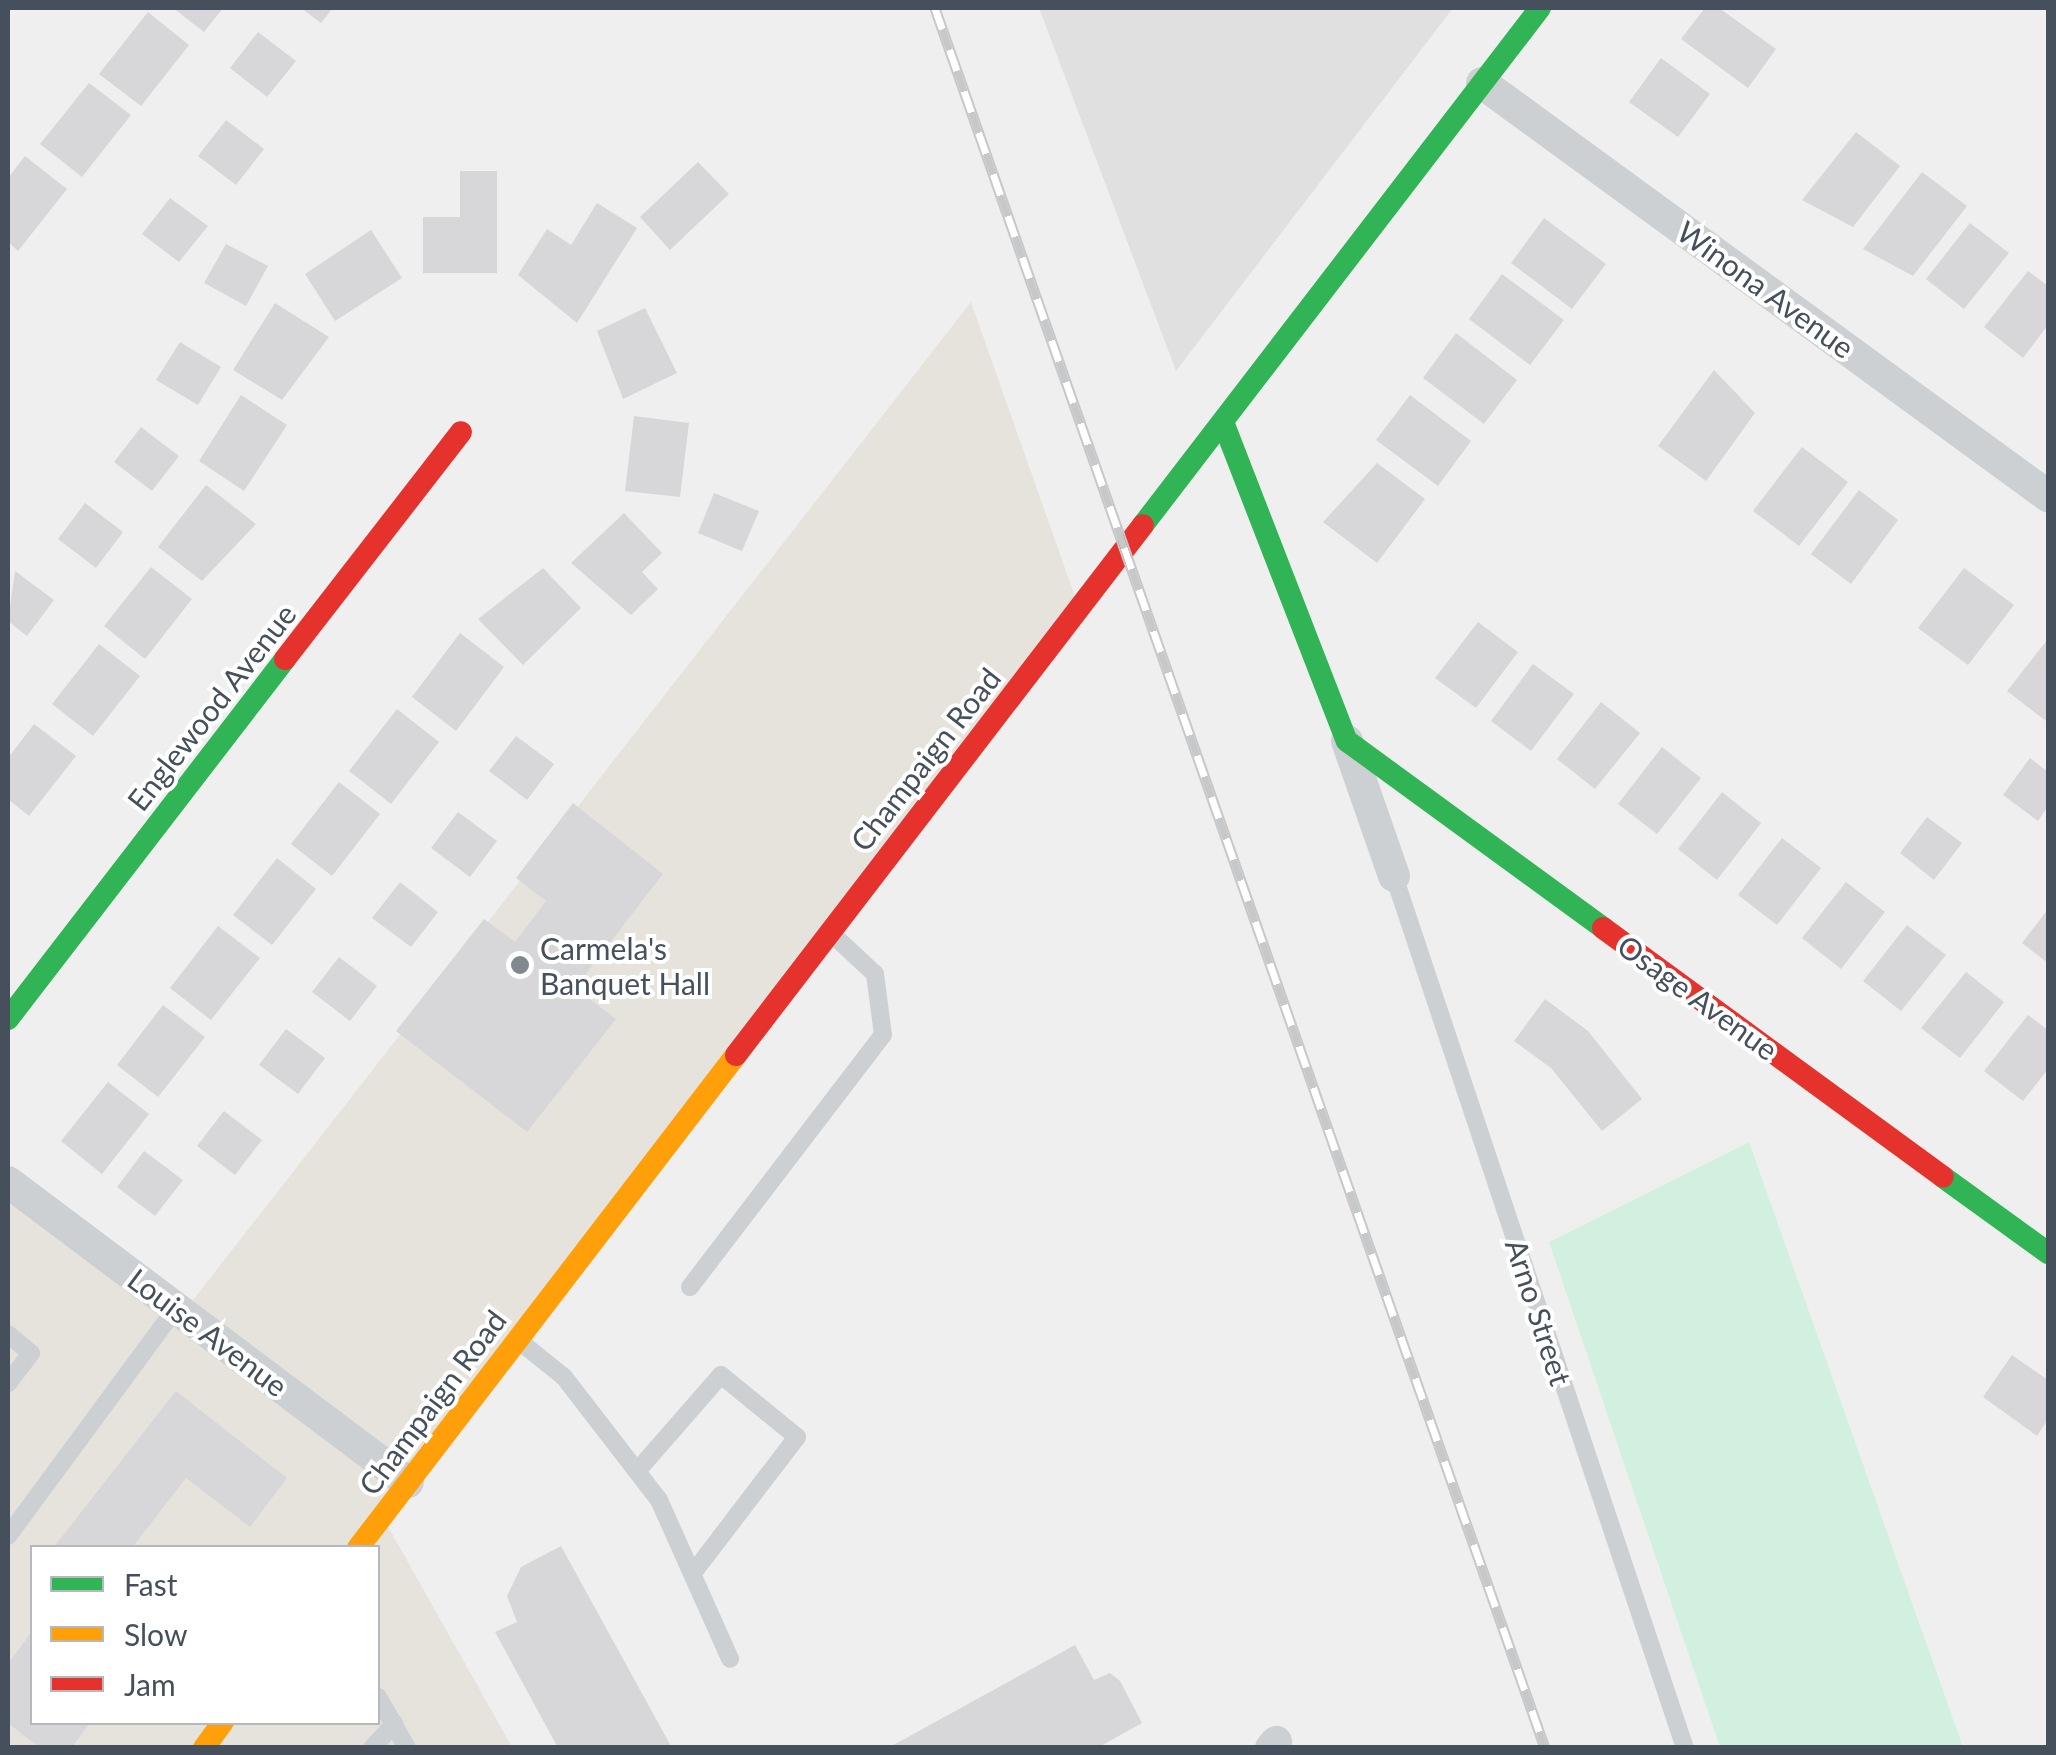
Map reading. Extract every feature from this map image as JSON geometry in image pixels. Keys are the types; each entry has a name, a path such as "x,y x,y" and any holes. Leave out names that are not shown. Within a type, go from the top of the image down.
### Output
{"street":[{"name":"Champaign Road","path":"360,1545 1540,8"},
{"name":"Winona Avenue","path":"1482,83 2048,496"},
{"path":"1223,422 1347,741 1394,876"},
{"name":"Englewood Avenue","path":"8,1019 461,432"},
{"name":"Osage Avenue","path":"1347,741 2048,1252"},
{"name":"Louise Avenue","path":"8,1182 408,1482"},
{"path":"204,1748 221,1725"}],"lane":[{"name":"Arno Street","path":"1394,876 1685,1748"},
{"path":"690,1287 884,1035 874,974 830,932"},
{"path":"8,1536 176,1308"},
{"path":"8,1334 31,1353 8,1384"},
{"path":"517,1339 564,1377 638,1470 693,1573 730,1659"},
{"path":"638,1470 721,1376 797,1437 693,1573"},
{"path":"380,1700 407,1748"},
{"path":"372,1748 394,1724"}],"shaded area":[{"path":"1039,8 1453,8 1176,371"},
{"path":"971,302 1079,608 382,1516 512,1747 8,1747 8,1182 183,1313"}],"green space":[{"path":"1749,1142 1963,1747 1720,1747 1549,1242"}],"building":[{"path":"173,8 223,8 204,32"},
{"path":"301,8 333,8 321,23"},
{"path":"1705,8 1719,8 1776,49 1748,88 1681,39"},
{"path":"148,12 189,45 141,106 99,74"},
{"path":"258,32 296,61 267,97 230,68"},
{"path":"1661,58 1710,94 1678,137 1629,102"},
{"path":"89,83 131,115 82,177 40,144"},
{"path":"226,120 264,149 236,185 198,156"},
{"path":"1856,132 1900,166 1853,227 1802,200"},
{"path":"25,156 67,189 18,251 8,242 8,178"},
{"path":"698,162 729,194 670,250 640,217"},
{"path":"460,171 497,171 497,273 423,273 423,217 460,217"},
{"path":"1922,172 1967,206 1913,276 1863,249"},
{"path":"170,198 208,226 179,262 142,234"},
{"path":"597,203 637,228 577,323 518,275 547,229 571,245"},
{"path":"1544,218 1606,264 1572,309 1511,263"},
{"path":"1970,223 2009,253 1964,309 1926,279"},
{"path":"371,230 402,278 335,321 305,274"},
{"path":"226,244 268,266 246,306 204,283"},
{"path":"2028,271 2048,286 2048,325 2023,358 1984,327"},
{"path":"1502,274 1564,320 1530,365 1469,319"},
{"path":"275,303 329,337 282,400 233,370"},
{"path":"645,308 677,373 623,399 597,331"},
{"path":"1456,333 1517,380 1484,424 1423,378"},
{"path":"180,342 221,367 198,405 156,380"},
{"path":"1714,370 1755,413 1706,481 1658,446"},
{"path":"241,395 287,425 244,491 199,461"},
{"path":"1410,395 1471,441 1438,486 1376,440"},
{"path":"634,416 689,423 680,497 625,491"},
{"path":"141,427 179,456 152,491 114,462"},
{"path":"1802,447 1848,482 1799,546 1753,511"},
{"path":"1377,463 1425,499 1377,563 1323,522"},
{"path":"206,485 256,524 202,581 158,547"},
{"path":"1859,490 1898,520 1851,584 1811,554"},
{"path":"714,493 759,511 742,551 698,533"},
{"path":"85,503 123,532 96,568 58,539"},
{"path":"624,513 662,553 642,572 658,589 631,615 571,563"},
{"path":"151,567 192,599 145,659 104,626"},
{"path":"543,568 581,608 523,665 478,619"},
{"path":"1964,568 2014,605 1968,665 1918,628"},
{"path":"15,571 54,600 27,636 8,621"},
{"path":"1478,622 1518,652 1476,708 1435,678"},
{"path":"460,633 504,667 456,731 412,697"},
{"path":"2048,639 2048,718 2046,721 2007,691"},
{"path":"99,644 140,676 93,736 52,704"},
{"path":"1533,664 1574,694 1531,751 1491,721"},
{"path":"1601,702 1640,733 1595,789 1557,759"},
{"path":"397,709 439,742 391,804 349,771"},
{"path":"34,724 76,756 29,816 8,799 8,758"},
{"path":"516,736 554,764 527,800 489,771"},
{"path":"1662,747 1701,778 1657,834 1618,804"},
{"path":"2030,758 2048,772 2048,806 2038,821 2003,795"},
{"path":"339,782 380,814 332,876 291,844"},
{"path":"1722,792 1761,823 1717,880 1678,849"},
{"name":"Carmela's Banquet Hall","path":"573,803 663,874 575,988 616,1019 527,1132 396,1031 484,919 515,942 546,901 516,878"},
{"path":"458,812 497,841 470,877 431,848"},
{"path":"1927,817 1962,843 1934,880 1900,853"},
{"path":"1782,838 1821,868 1777,925 1738,895"},
{"path":"277,858 316,889 272,945 233,915"},
{"path":"400,882 438,912 411,947 372,918"},
{"path":"1846,882 1885,912 1841,969 1802,938"},
{"path":"2048,909 2048,963 2022,943"},
{"path":"1907,925 1946,955 1901,1011 1863,981"},
{"path":"218,926 260,958 211,1020 170,988"},
{"path":"339,957 377,986 350,1021 312,992"},
{"path":"1966,972 2004,1002 1960,1058 1921,1028"},
{"path":"1545,999 1588,1031 1642,1099 1602,1131 1551,1068 1514,1041"},
{"path":"163,1005 205,1037 158,1097 117,1065"},
{"path":"2028,1015 2048,1030 2048,1069 2023,1101 1984,1071"},
{"path":"286,1029 325,1058 298,1094 259,1065"},
{"path":"108,1082 149,1114 102,1174 61,1141"},
{"path":"224,1111 262,1140 235,1175 197,1146"},
{"path":"144,1151 183,1180 155,1216 117,1187"},
{"path":"2012,1355 2048,1380 2048,1419 2037,1436 1983,1397"},
{"path":"176,1391 287,1478 250,1527 186,1478 134,1545 55,1545"},
{"path":"561,1546 672,1748 558,1748 495,1632 517,1622 507,1596 521,1567"},
{"path":"30,1634 30,1725 89,1725 71,1748 40,1748 8,1723 8,1664"},
{"path":"1075,1645 1094,1680 1110,1673 1120,1681 1142,1723 1097,1748 888,1748"}],"railway":[{"path":"935,8 1545,1748"}],"traffic: fast":[{"path":"1143,525 1540,8"},
{"path":"1223,422 1347,741 1603,928"},
{"path":"8,1019 285,659"},
{"path":"1943,1177 2048,1253"}],"traffic: slow":[{"path":"360,1545 736,1055"},
{"path":"204,1748 221,1725"}],"traffic: jam":[{"path":"285,659 461,432"},
{"path":"736,1055 1143,525"},
{"path":"1603,928 1943,1177"}],"place":[{"name":"Carmela's Banquet Hall","path":"520,965"}]}
